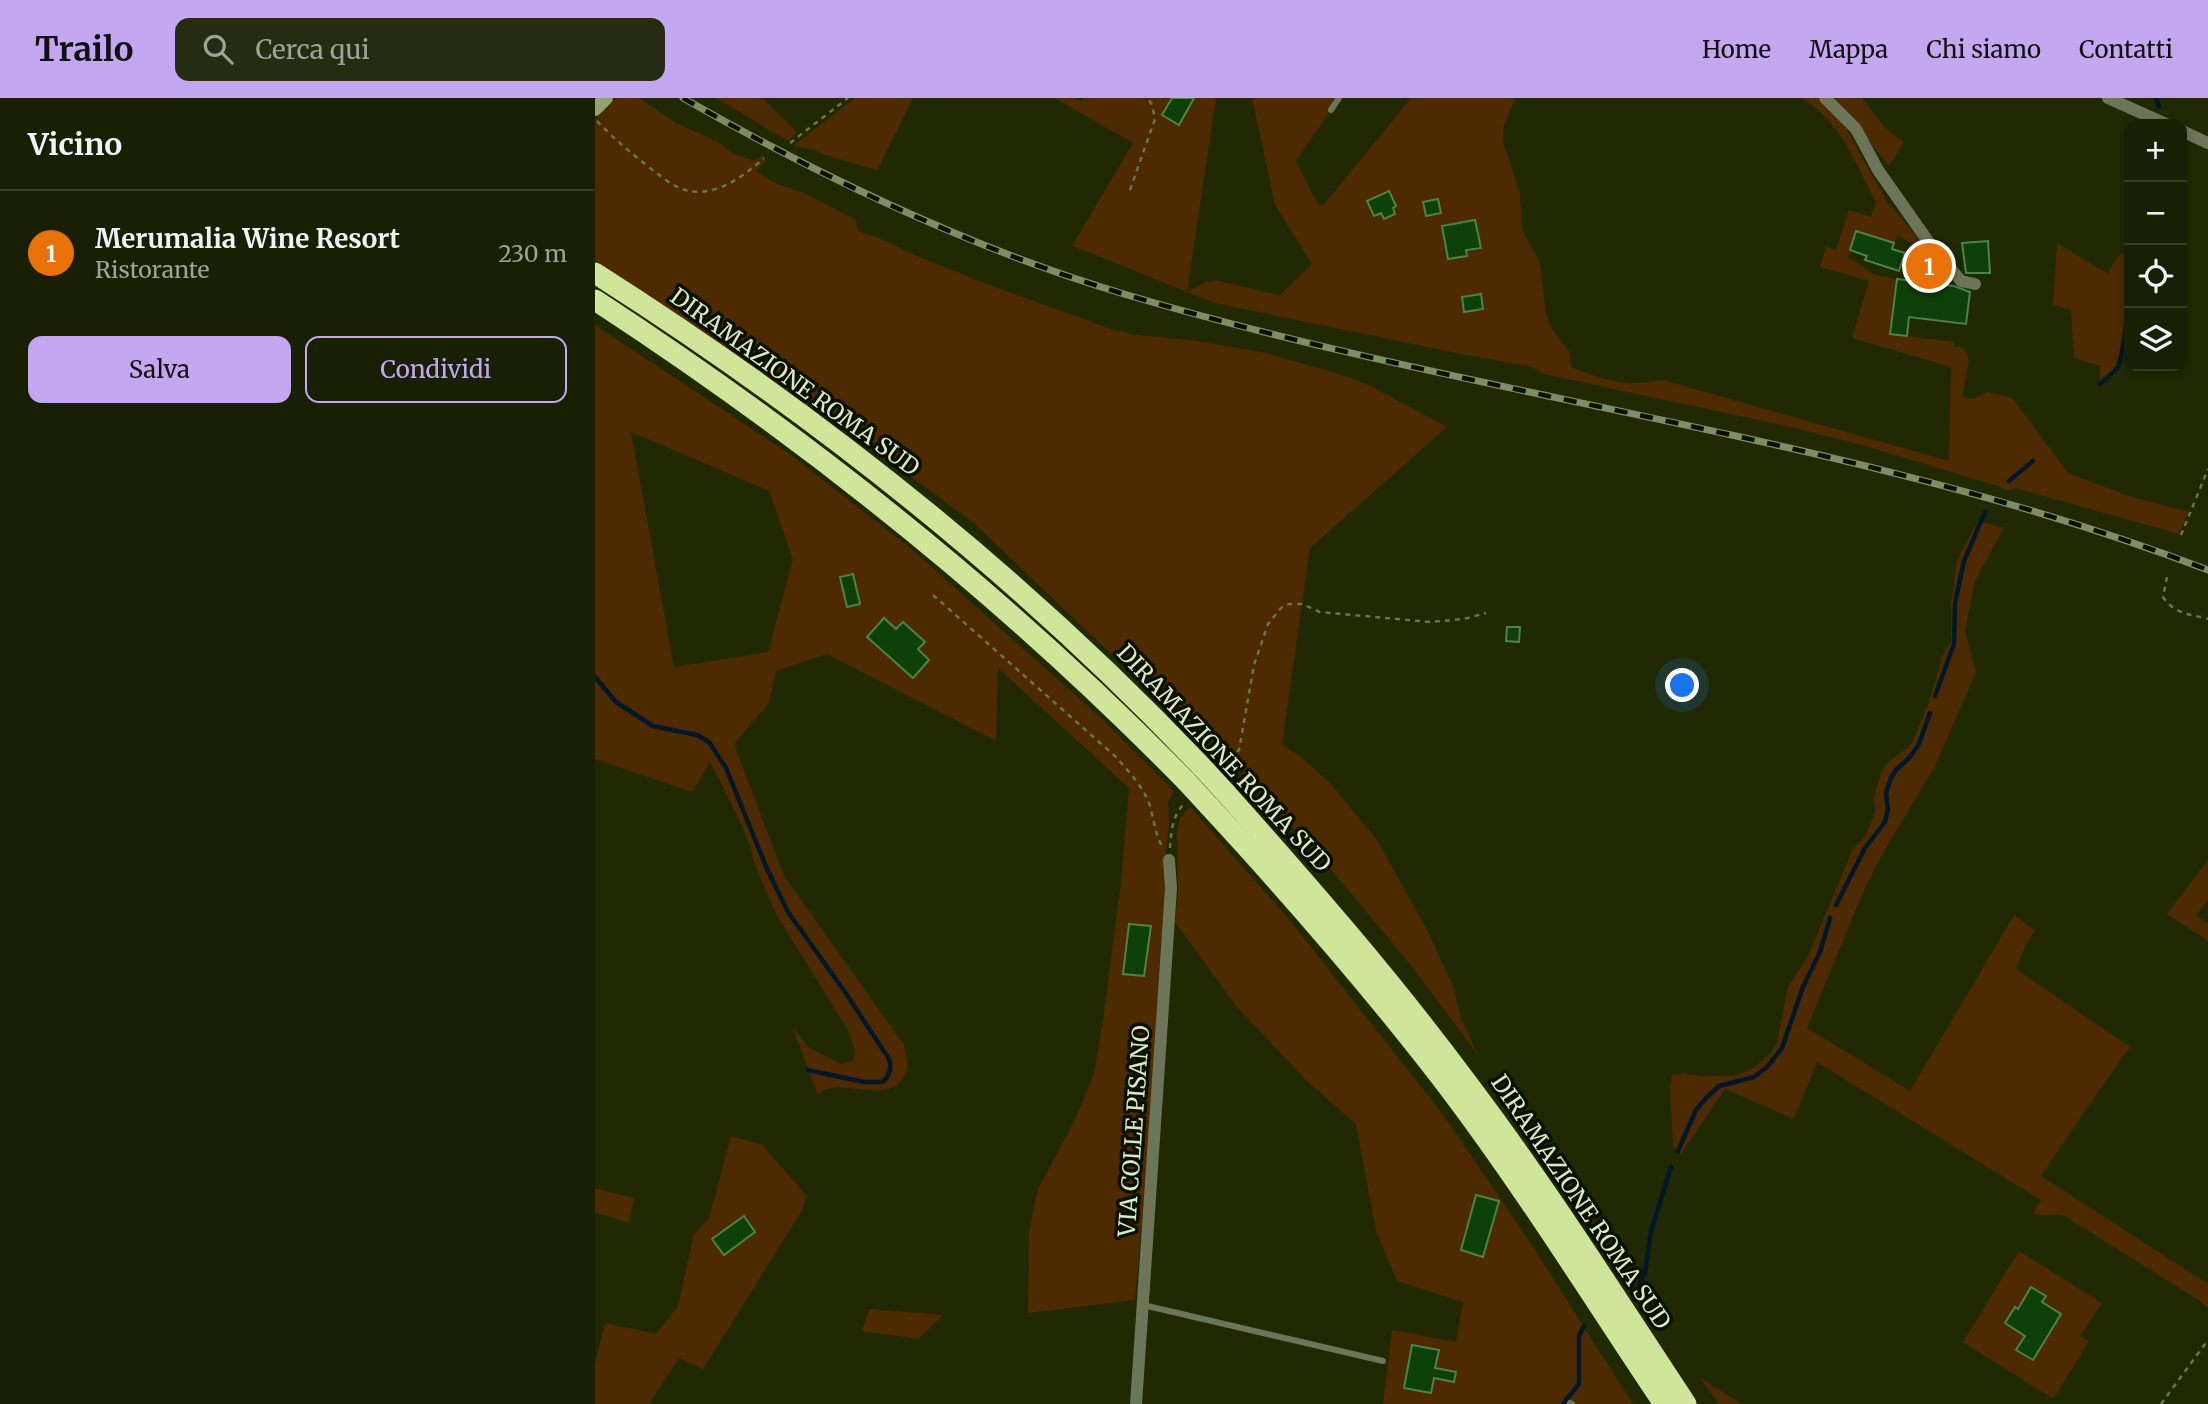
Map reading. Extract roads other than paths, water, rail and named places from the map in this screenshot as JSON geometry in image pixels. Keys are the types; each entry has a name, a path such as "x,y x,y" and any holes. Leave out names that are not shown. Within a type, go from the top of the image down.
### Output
{"highway":[{"name":"DIRAMAZIONE ROMA SUD","path":"595,273 742,370 898,489 975,552 1092,655 1201,766 1217,798 1444,1081 1508,1170 1664,1404"},
{"name":"DIRAMAZIONE ROMA SUD","path":"595,300 749,405 918,536 1089,685 1187,791 1217,798 1361,946 1465,1079 1528,1167 1686,1404"}],"street":[{"path":"595,109 606,98"},
{"path":"1825,98 1856,129 1878,170 1930,244 1961,281 1975,284"},
{"path":"2108,98 2155,119"},
{"path":"2187,133 2208,143"},
{"name":"VIA COLLE PISANO","path":"1136,1404 1171,888 1169,860"}],"lane":[{"path":"1331,110 1339,98"},
{"path":"1143,1305 1383,1361"}],"waterway":[{"path":"2156,98 2159,107"},
{"path":"2100,384 2119,363 2129,308"},
{"path":"2009,481 2033,461"},
{"path":"1935,696 1954,644 1955,603 1964,561 1985,512"},
{"path":"595,677 616,702 653,726 697,735 709,742 726,768 767,869 788,912 845,992 889,1059 890,1065 889,1074 883,1082 864,1082 808,1070"},
{"path":"1836,905 1865,848 1885,822 1888,809 1886,794 1890,780 1919,744 1930,713"},
{"path":"1678,1151 1696,1110 1707,1097 1719,1086 1754,1077 1767,1067 1782,1048 1803,987 1820,952 1830,918"},
{"path":"1639,1285 1645,1273 1651,1231 1671,1167"},
{"path":"1563,1404 1579,1384 1579,1336 1584,1326"}],"railway":[{"path":"683,98 789,156 898,209 1010,255 1124,294 1259,331 1395,363 1806,452 1941,485 2076,524 2208,570"}],"place":[{"name":"Merumalia Wine Resort","path":"1929,266"}]}
